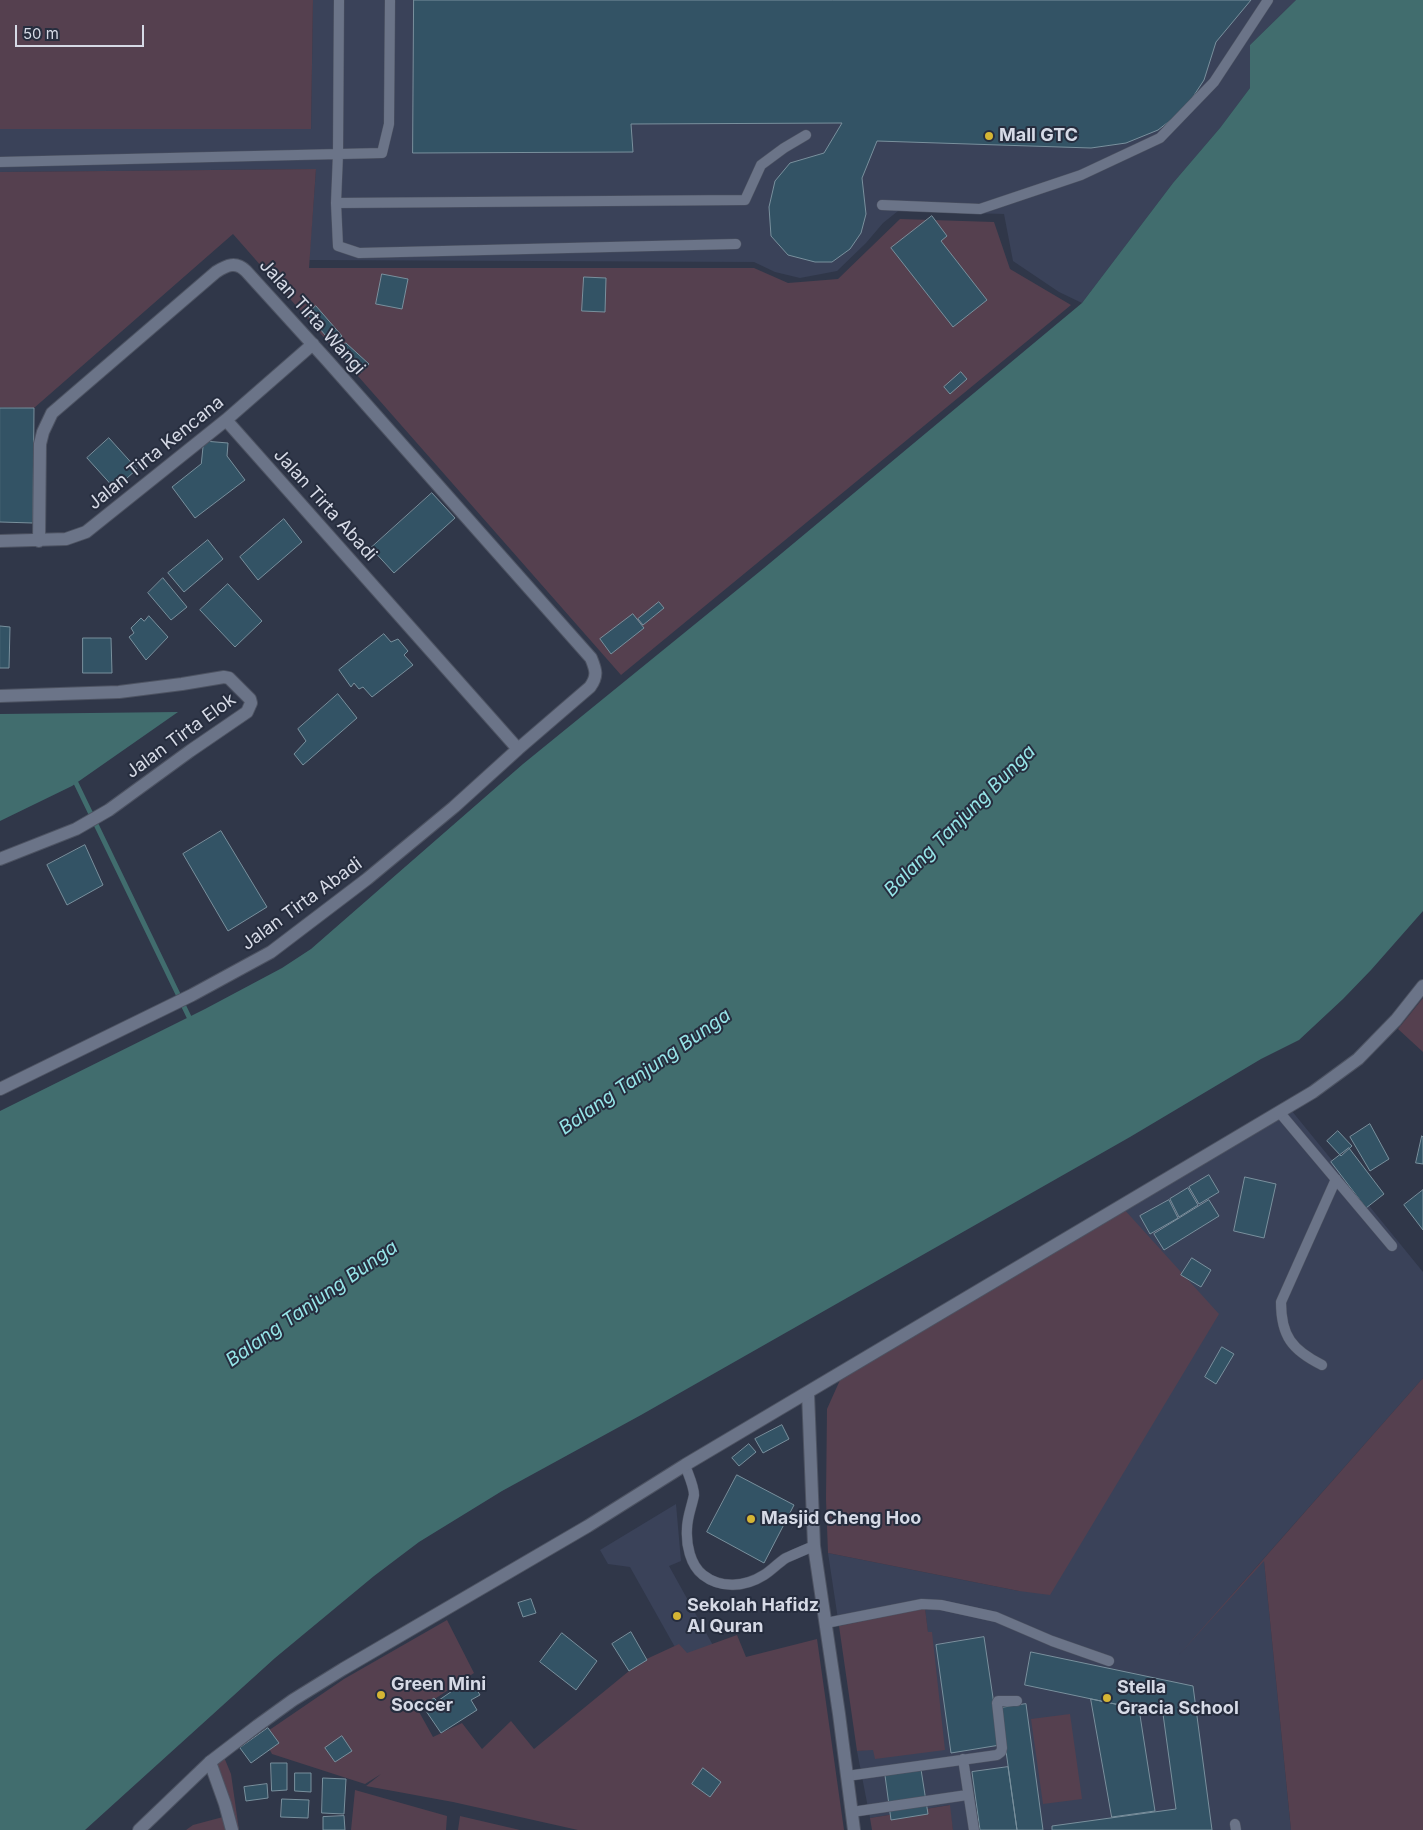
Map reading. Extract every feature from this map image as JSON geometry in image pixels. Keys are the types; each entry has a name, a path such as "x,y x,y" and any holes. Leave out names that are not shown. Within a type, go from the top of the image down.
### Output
{"street":[{"name":"Jalan Tirta Wangi","path":"39,541 40,444 43,432 52,413 216,272 229,265 236,265 243,268 313,344 591,658 596,668 597,676"},
{"name":"Jalan Tirta Kencana","path":"0,542 66,540 86,532 226,420 313,344"},
{"name":"Jalan Tirta Abadi","path":"226,420 518,748"},
{"name":"Jalan Tirta Elok","path":"0,696 119,692 182,684 224,676 229,678 250,700 251,704 247,712 109,810 76,828 0,859"},
{"name":"Jalan Tirta Abadi","path":"0,1089 192,996 271,952 367,878 454,807 518,748 590,687 597,676"},
{"path":"139,1830 210,1762 256,1726 343,1669 588,1526 685,1466 1313,1092 1358,1059 1396,1020 1423,986"},
{"path":"808,1393 814,1546 854,1830"},
{"path":"210,1762 232,1830"}],"lane":[{"path":"340,0 336,203 338,246 359,253 736,244"},
{"path":"0,162 382,153 389,124 390,0"},
{"path":"882,205 980,208 1082,175 1160,138 1214,82 1268,0"},
{"path":"336,203 744,200 761,165 806,135"},
{"path":"1280,1113 1392,1246"},
{"path":"1322,1364 1306,1356 1292,1344 1281,1320 1281,1302 1336,1179"},
{"path":"685,1466 694,1494 687,1530 688,1545 692,1561 699,1572 711,1581 725,1585 753,1581 784,1559 814,1546"},
{"path":"826,1623 922,1604 941,1605 996,1617 1109,1661"},
{"path":"847,1776 997,1755 1001,1752 1002,1740 997,1703 998,1701 1017,1702"},
{"path":"963,1759 967,1795 974,1830"},
{"path":"852,1812 967,1795"}],"shaded area":[{"path":"0,0 313,0 311,129 0,129"},
{"path":"313,0 1296,0 1250,45 1250,88 1220,128 1173,183 1082,303 1059,292 1013,261 1004,214 898,211 883,223 866,243 837,271 800,278 775,272 754,262 309,260 316,169 0,172 0,129 311,129"},
{"path":"316,169 309,268 754,268 788,283 838,279 900,219 994,222 1010,269 1071,305 621,675 233,234 34,408 0,407 0,172"},
{"path":"1423,998 1423,1052 1398,1029"},
{"path":"1287,1105 1423,1272 1423,1378 1228,1599 1264,1560 1291,1830 953,1830 949,1805 870,1818 857,1751 941,1741 925,1609 839,1626 828,1553 1019,1591 1122,1207"},
{"path":"1122,1207 1219,1314 1050,1595 1019,1591 828,1553 826,1499 827,1409 840,1380"},
{"path":"1423,1378 1423,1830 1291,1830 1264,1561 1178,1656"},
{"name":"Sekolah Hafidz Al Quran","path":"676,1504 681,1561 669,1566 715,1649 685,1665 630,1567 608,1564 600,1550"},
{"path":"925,1608 928,1632 932,1632 945,1750 875,1759 873,1750 857,1751 839,1626"},
{"path":"447,1620 474,1673 418,1710 433,1737 462,1723 482,1749 511,1721 534,1749 640,1662 679,1644 687,1653 737,1635 746,1657 817,1639 844,1830 578,1830 453,1802 366,1786 381,1774 365,1784 272,1754 262,1735 344,1679"},
{"path":"1070,1714 1082,1799 1043,1804 1031,1719"},
{"path":"221,1750 231,1774 239,1830 186,1830 193,1825 223,1817 205,1765"},
{"path":"355,1790 447,1816 446,1830 351,1830"},
{"path":"950,1805 953,1830 872,1830 870,1818"},
{"path":"460,1816 520,1830 458,1830"}],"water":[{"name":"Balang Tanjung Bunga","path":"1296,0 1423,0 1423,911 1371,970 1299,1040 1261,1059 1130,1137 641,1415 502,1491 419,1542 374,1576 275,1658 85,1830 0,1830 0,1111 205,1009 282,968 311,949 523,764 764,568 1082,303 1173,183 1220,128 1250,88 1250,45"},
{"path":"178,712 72,786 0,821 0,714"}],"building":[{"name":"Mall GTC","path":"414,0 1251,0 1216,42 1204,80 1185,109 1158,130 1126,143 1091,148 877,141 862,178 866,214 861,233 850,249 832,262 815,262 788,255 771,236 769,207 775,181 790,163 824,153 842,123 631,124 633,152 413,153"},
{"path":"932,216 947,236 941,241 987,300 953,327 891,248"},
{"path":"382,274 408,279 402,309 376,304"},
{"path":"584,277 606,278 605,312 582,311"},
{"path":"316,306 342,336 333,344 307,314"},
{"path":"346,343 369,364 361,373 338,352"},
{"path":"961,372 967,379 950,394 944,387"},
{"path":"0,408 34,408 33,523 0,522"},
{"path":"109,438 137,469 115,489 87,458"},
{"path":"204,441 228,443 227,456 245,480 195,518 172,487 201,464"},
{"path":"432,493 455,518 394,573 371,548"},
{"path":"284,519 302,542 258,580 240,557"},
{"path":"208,540 223,559 184,592 168,573"},
{"path":"163,578 187,607 171,620 148,593"},
{"path":"228,584 262,621 235,647 200,610"},
{"path":"659,602 664,608 643,625 638,619"},
{"path":"633,614 644,628 611,654 600,639"},
{"path":"149,616 168,637 146,660 129,637 134,633 131,628 141,618 144,621"},
{"path":"0,626 10,627 9,668 0,668"},
{"path":"384,634 391,642 398,639 408,651 404,655 413,665 372,697 363,687 359,689 354,683 351,687 339,670"},
{"path":"83,638 111,638 112,673 83,673"},
{"path":"338,694 357,718 303,765 294,754 306,741 298,729"},
{"path":"221,831 267,907 228,931 183,854"},
{"path":"85,845 103,885 67,905 47,865"},
{"path":"1370,1124 1389,1159 1370,1171 1350,1137"},
{"path":"1338,1131 1352,1146 1341,1156 1327,1141"},
{"path":"1423,1137 1423,1164 1416,1163"},
{"path":"1349,1148 1384,1194 1366,1208 1331,1162"},
{"path":"1209,1175 1219,1192 1199,1204 1189,1187"},
{"path":"1245,1177 1276,1184 1264,1238 1234,1231"},
{"path":"1188,1188 1198,1205 1179,1217 1170,1199"},
{"path":"1423,1190 1423,1230 1404,1205"},
{"path":"1169,1200 1178,1218 1150,1234 1140,1216"},
{"path":"1209,1200 1219,1216 1164,1250 1154,1234"},
{"path":"1192,1258 1211,1270 1201,1287 1181,1275"},
{"path":"1222,1347 1234,1354 1216,1384 1205,1377"},
{"path":"782,1425 789,1439 763,1453 755,1439"},
{"path":"749,1444 756,1452 739,1466 732,1458"},
{"name":"Masjid Cheng Hoo","path":"737,1475 794,1505 764,1563 707,1532"},
{"path":"531,1599 536,1613 523,1617 518,1603"},
{"path":"631,1632 647,1660 629,1671 612,1644"},
{"path":"562,1633 597,1661 576,1690 540,1662"},
{"path":"984,1637 1000,1745 951,1753 936,1645"},
{"path":"1031,1652 1193,1686 1212,1830 1052,1830 1052,1826 1176,1809 1163,1714 1025,1685"},
{"path":"466,1682 469,1686 473,1683 480,1695 471,1700 477,1710 441,1733 424,1708 424,1705 434,1698 437,1701"},
{"path":"1091,1699 1139,1709 1155,1811 1112,1817"},
{"path":"1026,1704 1043,1830 1017,1830 1000,1708"},
{"path":"268,1728 279,1743 251,1763 240,1748"},
{"path":"342,1736 352,1751 335,1762 325,1748"},
{"path":"271,1763 287,1763 287,1790 272,1791"},
{"path":"920,1763 928,1814 891,1820 884,1768"},
{"path":"1008,1767 1017,1830 980,1830 972,1772"},
{"path":"703,1768 721,1782 710,1797 692,1784"},
{"path":"295,1773 311,1773 311,1792 295,1791"},
{"path":"323,1778 346,1779 344,1814 322,1813"},
{"path":"267,1784 268,1798 246,1801 244,1787"},
{"path":"282,1799 309,1800 308,1818 281,1817"},
{"path":"344,1816 345,1830 323,1830 323,1817"}],"waterway":[{"path":"76,783 189,1017"}],"place":[{"name":"Mall GTC","path":"989,136"},
{"name":"Masjid Cheng Hoo","path":"751,1519"},
{"name":"Sekolah Hafidz Al Quran","path":"677,1616"},
{"name":"Green Mini Soccer","path":"381,1695"},
{"name":"Stella Gracia School","path":"1107,1698"}]}
